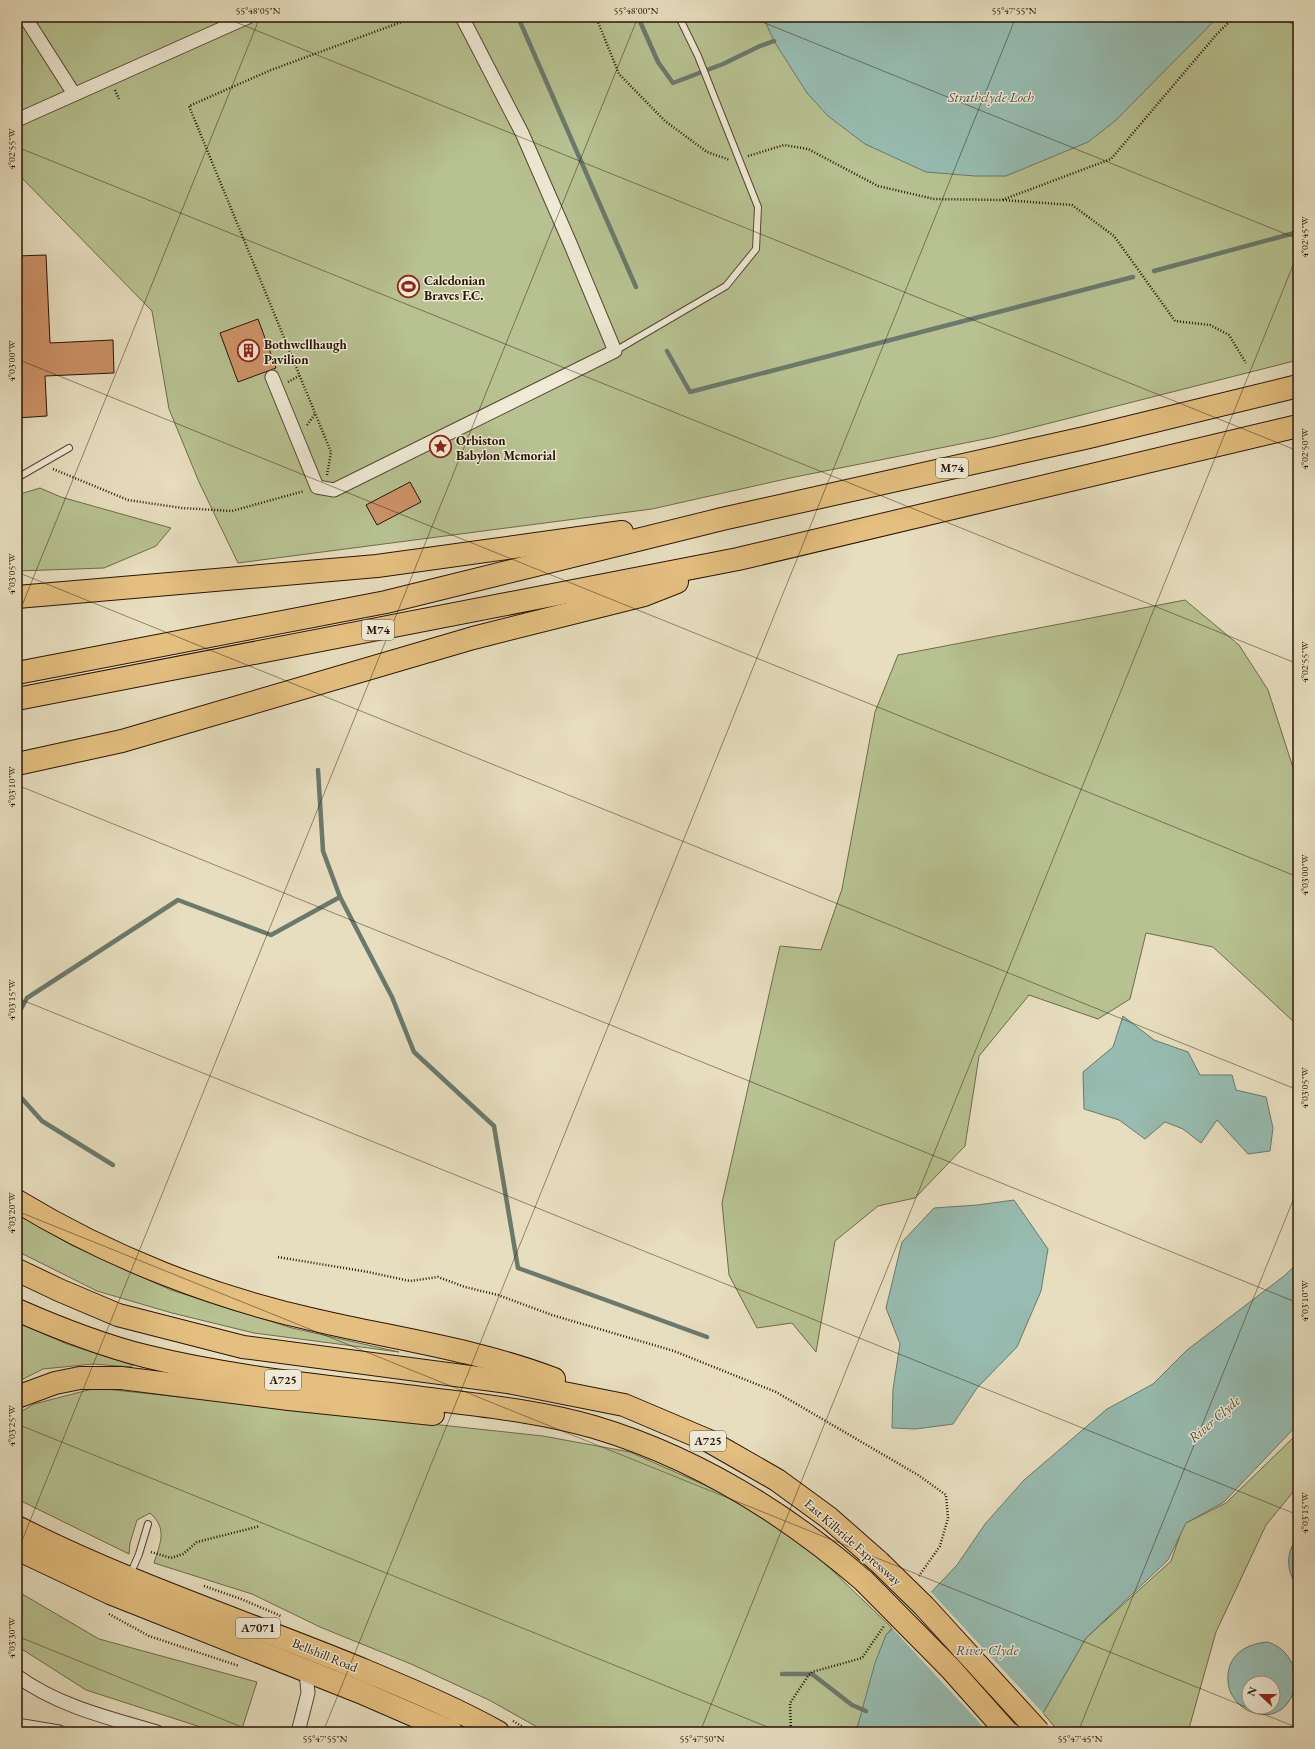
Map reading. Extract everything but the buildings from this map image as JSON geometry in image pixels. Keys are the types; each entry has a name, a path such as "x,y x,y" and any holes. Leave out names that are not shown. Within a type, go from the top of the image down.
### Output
{"highway":[{"name":"M74","path":"17,673 386,602 722,519 1182,415 1298,386"},
{"name":"M74","path":"17,699 738,559 1197,452 1298,426"},
{"path":"17,597 378,566 588,536 722,519"},
{"path":"17,764 122,741 473,638 644,594 738,559"},
{"name":"A725","path":"17,1201 87,1240 143,1265 215,1292 319,1321 400,1337 504,1363 549,1377 624,1406"},
{"name":"East Kilbride Expressway","path":"17,1270 118,1315 243,1347 508,1382 624,1406 709,1441 777,1480 829,1518 879,1562 924,1606 1039,1732"},
{"name":"A725","path":"17,1310 90,1340 144,1356 173,1362 266,1378 499,1408 556,1418"},
{"path":"17,1397 55,1382 80,1378 122,1378 289,1399 495,1420 556,1418"},
{"name":"East Kilbride Expressway","path":"556,1418 636,1441 711,1474 795,1525 830,1551 864,1581 950,1668 1007,1732"},
{"name":"Bellshill Road","path":"17,1527 129,1578 319,1652 449,1706 498,1732"},
{"name":"Bellshill Road","path":"17,1549 110,1593 306,1672 360,1692 452,1732"}],"street":[{"path":"25,17 74,94"},
{"path":"17,120 248,17"},
{"path":"272,377 321,488 334,490 615,351 522,133 462,17"},
{"name":"Bellshill Road","path":"298,1732 308,1693 306,1672"},
{"path":"17,1676 31,1686 76,1708 157,1732"},
{"path":"17,1725 59,1732"}],"lane":[{"path":"615,351 726,286 756,249 758,207 738,160 715,97 698,56 681,21"},
{"path":"17,478 69,448"},
{"path":"129,1578 148,1524"}],"path":[{"path":"41,464 128,500 182,508 232,511 321,488 331,452 189,106 272,70 415,17"},
{"path":"596,17 619,74 665,121 706,152 728,160 738,160 784,145 808,149 878,186 934,199 1002,200 1072,206 1114,236 1175,321 1210,325 1229,335 1246,364"},
{"path":"1002,200 1111,159 1216,35 1234,17"},
{"path":"278,1257 368,1272 410,1282 438,1277 465,1287 498,1295 552,1315 674,1351 776,1392 918,1475 946,1495 948,1518 940,1546 918,1577"},
{"path":"140,1550 171,1558 183,1554 197,1542 260,1526"},
{"path":"108,1613 149,1636 241,1666"},
{"path":"791,1732 790,1703 808,1676 812,1672 862,1658 888,1621"}],"green space":[{"path":"17,17 1298,17 1298,360 995,437 790,478 652,509 238,563 199,482 169,409 152,311 17,173"},
{"path":"40,488 61,497 171,528 156,546 104,568 17,571 17,495"},
{"path":"1185,600 1239,645 1268,690 1298,783 1298,1030 1294,1022 1213,947 1146,933 1130,999 1098,1019 1029,995 979,1056 965,1146 915,1198 878,1206 835,1241 816,1352 792,1323 757,1328 729,1275 722,1203 780,946 821,950 842,889 875,712 898,655"},
{"path":"17,1214 73,1246 171,1290 292,1328 399,1352 254,1333 172,1313 97,1291 17,1251"},
{"path":"17,1322 67,1344 133,1365 131,1367 93,1364 43,1369 17,1382"},
{"path":"96,1388 543,1436 630,1452 718,1491 765,1518 813,1552 892,1628 886,1635 856,1732 546,1732 489,1700 411,1664 320,1627 252,1594 154,1563 160,1543 161,1531 156,1519 150,1513 137,1520 130,1543 129,1554 17,1499 17,1414 34,1404"},
{"path":"1298,1433 1298,1486 1266,1525 1216,1632 1188,1732 1059,1732 1043,1713 1086,1638 1171,1561 1184,1524 1226,1503"},
{"path":"17,1591 99,1639 257,1682 241,1732 216,1732 86,1690 17,1646"}],"water":[{"name":"Strathclyde Loch","path":"763,17 1218,17 1115,121 1088,142 1006,176 975,176 926,172 865,144 828,116 807,93 774,41"},
{"path":"1123,1016 1154,1040 1188,1052 1200,1075 1232,1075 1236,1090 1266,1097 1273,1128 1270,1151 1248,1154 1217,1120 1201,1143 1183,1129 1165,1122 1145,1139 1119,1120 1084,1109 1083,1072 1113,1047"},
{"path":"1014,1200 1048,1249 1041,1291 1017,1347 977,1388 953,1424 916,1429 892,1428 893,1389 900,1344 886,1308 902,1242 934,1208 977,1205"},
{"name":"River Clyde","path":"1298,1263 1298,1424 1224,1502 1186,1523 1168,1560 1086,1638 1043,1713 1022,1732 856,1732 875,1663 886,1635 924,1600 957,1565 985,1524 1024,1480 1107,1409 1153,1384 1187,1350 1284,1276"},
{"path":"1298,1538 1298,1586 1289,1569 1289,1555"},
{"path":"1268,1642 1283,1650 1291,1662 1295,1676 1294,1690 1288,1703 1281,1709 1281,1675 1241,1675 1241,1706 1234,1699 1230,1692 1228,1678 1229,1669 1232,1662 1236,1655 1250,1646"}],"pier":[{"path":"930,1591 1044,1714 1025,1732 988,1732 891,1627"}],"waterway":[{"path":"518,17 636,287"},
{"path":"638,17 658,62 673,83 723,64 774,41"},
{"path":"1154,271 1298,232"},
{"path":"667,351 690,392 1133,277"},
{"path":"318,770 323,851 340,897 392,997 414,1052 494,1126 518,1268 707,1337"},
{"path":"17,1016 27,998 178,900 271,935 340,897"},
{"path":"17,1093 42,1121 113,1165"},
{"path":"782,1674 812,1674 852,1705 866,1711"}],"place":[{"name":"Caledonian Braves F.C.","path":"409,287"},
{"name":"Bothwellhaugh Pavilion","path":"248,351"},
{"name":"Orbiston Babylon Memorial","path":"440,447"}]}
